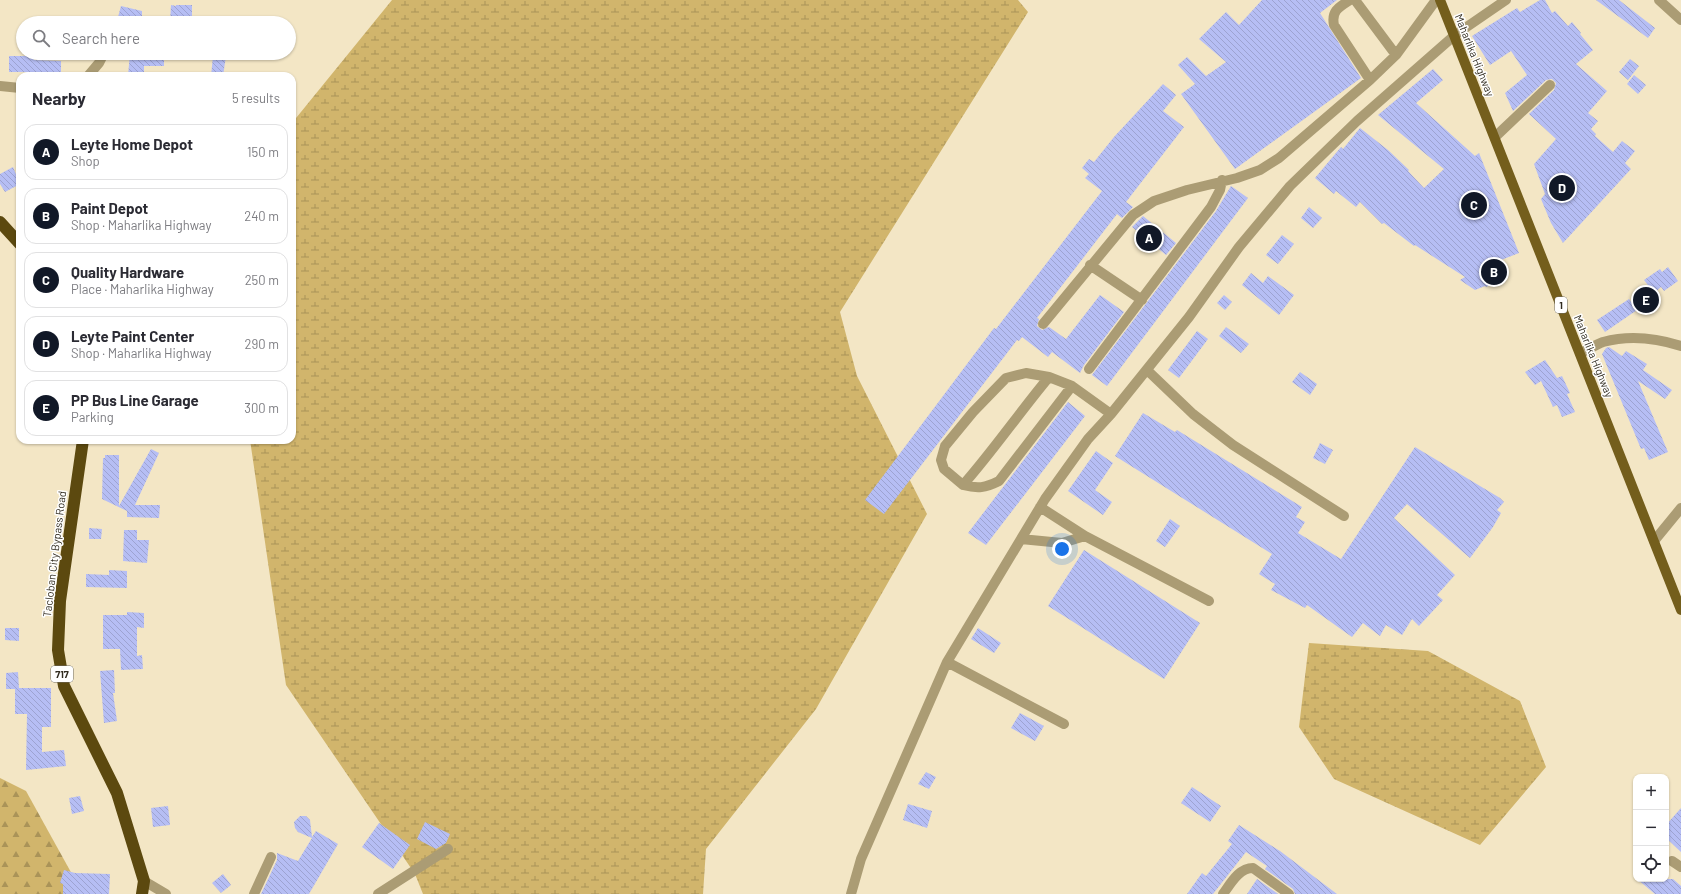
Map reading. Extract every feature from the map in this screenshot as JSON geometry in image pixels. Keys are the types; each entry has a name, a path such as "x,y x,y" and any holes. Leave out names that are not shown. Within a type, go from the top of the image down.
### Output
{"highway":[{"path":"0,222 16,240"},
{"name":"Tacloban City Bypass Road","path":"82,444 60,601 58,650 64,686 117,793 144,881 142,894"}],"main road":[{"name":"Maharlika Highway","path":"1440,0 1681,610"}],"street":[{"path":"1350,0 1336,9 1332,18 1334,25 1370,80"},
{"path":"1355,0 1396,55"},
{"path":"1044,324 1090,265 1133,215 1154,201 1260,170 1279,158 1370,80 1396,55 1436,0"},
{"path":"851,894 861,859 947,662 1040,507 1088,439 1112,414 1189,317 1239,246 1290,186 1357,121 1455,35 1506,0"},
{"path":"1659,0 1681,20"},
{"path":"91,72 100,60"},
{"path":"1495,138 1550,85"},
{"path":"0,86 16,88"},
{"path":"1090,369 1211,207 1220,190 1222,180"},
{"path":"1090,265 1142,300"},
{"path":"1580,353 1602,342 1626,338 1660,339 1681,346"},
{"path":"1147,370 1193,414 1233,445 1344,516"},
{"path":"1072,386 999,481 986,488 977,489 963,485 944,469 941,460 944,446 973,412 1006,378 1026,373 1049,377 1072,386 1112,414"},
{"path":"963,485 981,464 1020,411 1049,377"},
{"path":"1040,507 1084,536 1209,601"},
{"path":"1654,541 1681,508"},
{"path":"1021,539 1062,543 1084,536"},
{"path":"947,662 1064,724"},
{"path":"378,894 448,849"},
{"path":"254,894 271,857"},
{"path":"1672,861 1681,867"},
{"path":"1223,894 1240,872 1247,868 1253,868 1289,894"},
{"path":"144,881 166,894"}],"green space":[{"path":"392,0 1018,0 1028,12 840,312 857,376 927,514 816,709 706,849 703,894 423,894 415,874 286,685 251,444 296,444 296,118"},
{"path":"1309,643 1428,651 1520,701 1546,767 1480,845 1334,779 1299,727"},
{"path":"0,778 26,791 83,894 0,894"}],"building":[{"path":"1262,0 1337,0 1320,13 1361,78 1235,169 1181,94 1195,84 1178,65 1187,57 1206,76 1226,62 1199,39 1226,12 1239,25"},
{"path":"1540,0 1545,0 1552,13 1555,11 1568,26 1572,22 1593,50 1576,64 1607,91 1588,113 1598,121 1591,129 1596,134 1595,136 1613,152 1622,141 1635,151 1625,163 1631,169 1563,243 1551,223 1541,199 1545,194 1534,164 1556,139 1529,114 1554,90 1556,83 1552,79 1546,80 1513,111 1505,93 1527,75 1511,51 1490,65 1472,36 1517,8 1520,12"},
{"path":"1596,0 1619,0 1655,28 1648,38"},
{"path":"171,5 192,5 192,16 170,16"},
{"path":"121,6 142,11 142,16 118,16"},
{"path":"9,56 16,56 16,60 61,61 61,72 9,72"},
{"path":"1630,59 1639,66 1628,80 1619,72"},
{"path":"129,60 164,60 164,66 144,66 144,72 128,72"},
{"path":"213,60 225,60 224,72 211,72"},
{"path":"1433,69 1443,80 1416,103 1475,156 1479,153 1519,253 1496,262 1504,279 1475,290 1460,280 1465,277 1415,245 1414,246 1384,223 1382,224 1360,202 1356,207 1336,191 1334,194 1315,178 1341,147 1343,149 1360,128 1388,150 1409,170 1408,171 1424,188 1444,169 1378,115"},
{"path":"1634,75 1646,85 1638,94 1627,84"},
{"path":"1163,84 1176,95 1163,111 1184,127 1126,202 1133,207 1122,218 1117,214 1037,318 1039,319 1037,326 1042,330 1049,327 1066,339 1100,295 1124,312 1084,365 1080,373 1052,352 1048,357 1022,337 1019,341 1017,340 884,514 865,500 994,328 996,329 1102,191 1085,178 1089,174 1082,168 1089,159 1094,162 1114,137"},
{"path":"13,167 16,174 16,186 5,192 0,184 0,174"},
{"path":"1231,186 1248,198 1107,386 1092,375 1216,211"},
{"path":"1309,207 1322,218 1313,228 1301,218"},
{"path":"1143,216 1176,243 1166,255 1132,227"},
{"path":"1282,235 1294,244 1278,264 1266,255"},
{"path":"1668,267 1678,281 1664,291 1661,287 1654,293 1644,280 1660,269 1662,272"},
{"path":"1251,273 1263,283 1268,276 1294,295 1279,315 1242,285"},
{"path":"1224,295 1232,302 1225,310 1217,303"},
{"path":"1629,299 1637,310 1605,332 1597,320"},
{"path":"1226,327 1249,344 1241,353 1219,336"},
{"path":"1197,331 1208,339 1179,378 1168,370"},
{"path":"1609,347 1622,356 1626,351 1647,364 1643,370 1672,390 1665,399 1638,381 1668,452 1649,460 1644,448 1641,449 1602,354 1606,348"},
{"path":"1545,360 1557,378 1562,376 1570,393 1567,394 1575,412 1562,417 1557,405 1553,407 1541,381 1535,385 1525,372"},
{"path":"1300,372 1317,384 1310,395 1292,382"},
{"path":"1068,402 1085,416 986,545 968,533"},
{"path":"1143,413 1175,432 1177,430 1302,507 1296,517 1305,522 1298,533 1341,559 1415,447 1500,498 1504,502 1497,510 1501,513 1493,527 1470,558 1407,504 1394,518 1455,575 1437,595 1443,600 1419,626 1412,619 1402,635 1386,625 1380,636 1363,623 1352,637 1307,605 1305,608 1271,590 1275,584 1259,574 1272,554 1115,456"},
{"path":"1320,443 1333,450 1325,464 1313,458"},
{"path":"151,449 159,453 135,505 160,505 159,518 127,517 127,511 102,499 103,458 105,458 105,455 119,455 119,506"},
{"path":"1096,451 1113,463 1095,490 1112,502 1103,515 1068,491"},
{"path":"1170,519 1180,526 1165,547 1156,541"},
{"path":"89,528 102,529 101,539 89,539"},
{"path":"124,530 137,530 137,540 149,540 147,563 123,561"},
{"path":"1084,550 1200,623 1164,679 1048,606"},
{"path":"109,570 127,571 127,588 86,587 86,574 109,575"},
{"path":"127,612 144,613 144,628 137,627 137,656 142,655 143,669 121,670 120,649 103,649 103,615 127,615"},
{"path":"5,628 19,628 19,641 5,640"},
{"path":"978,628 1001,643 994,653 971,639"},
{"path":"114,670 115,693 113,693 117,721 104,723 100,671"},
{"path":"18,672 19,688 51,688 51,727 42,727 42,752 64,750 66,766 26,770 27,714 15,714 15,689 6,689 6,673"},
{"path":"1020,713 1044,726 1035,741 1011,728"},
{"path":"926,772 936,777 929,789 918,784"},
{"path":"1192,787 1221,806 1210,822 1181,803"},
{"path":"80,796 84,811 72,814 69,798"},
{"path":"908,804 932,811 927,828 903,820"},
{"path":"168,806 170,825 153,827 151,808"},
{"path":"1681,808 1681,852 1669,841 1669,822"},
{"path":"300,816 306,816 310,820 312,837 316,831 338,844 309,894 261,894 277,860 277,853 298,861 312,838 298,832 295,828 294,822"},
{"path":"425,822 450,834 446,843 436,849 417,839"},
{"path":"379,823 410,845 393,869 362,847"},
{"path":"1239,825 1280,851 1337,894 1295,894 1293,889 1265,869 1267,866 1246,852 1213,894 1187,894 1202,873 1206,876 1232,844 1228,841"},
{"path":"64,870 75,873 110,874 109,894 63,894 63,884 60,883"},
{"path":"223,874 231,885 221,893 212,883"},
{"path":"1257,879 1278,894 1247,894"},
{"path":"1669,879 1673,879 1681,886 1681,894 1655,894 1641,882 1669,882"}],"place":[{"name":"Leyte Paint Center","path":"1562,188"},
{"name":"Quality Hardware","path":"1474,205"},
{"name":"Leyte Home Depot","path":"1149,238"},
{"name":"Paint Depot","path":"1494,272"},
{"name":"PP Bus Line Garage","path":"1646,300"}]}
